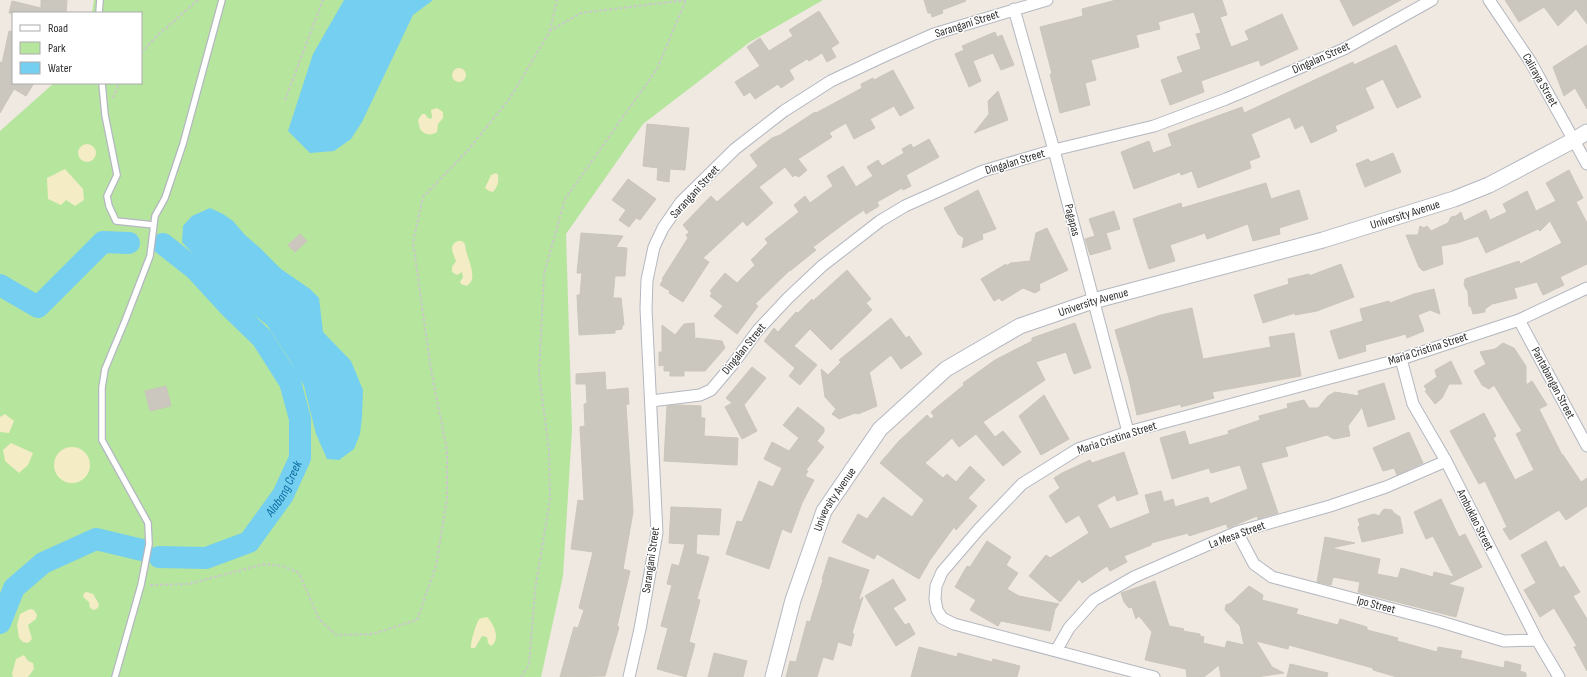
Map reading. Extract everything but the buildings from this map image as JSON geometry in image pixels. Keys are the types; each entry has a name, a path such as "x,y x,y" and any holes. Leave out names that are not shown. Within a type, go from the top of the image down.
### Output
{"street":[{"name":"Sarangani Street","path":"629,677 640,630 657,533 646,309 647,280 654,247 662,228 682,202 735,149 784,111 831,81 934,34 1046,0"},
{"name":"Dingalan Street","path":"651,401 700,395 711,390 733,364 758,330 788,298 822,266 880,221 905,206 983,171 1054,150 1154,126 1226,99 1344,49 1432,0"},
{"name":"Caliraya Street","path":"1488,0 1530,61 1587,164"},
{"name":"Pagapas","path":"1014,9 1054,150 1128,432"},
{"name":"University Avenue","path":"773,677 793,600 824,511 880,430 946,369 1020,326 1093,301 1323,240 1454,198 1489,185 1587,132"},
{"name":"Maria Cristina Street","path":"1154,677 954,624 942,618 937,610 935,599 936,586 942,572 979,529 1022,484 1078,449 1128,432 1401,358 1519,320 1587,288"},
{"name":"Pantabangan Street","path":"1519,320 1587,446"},
{"name":"Ambuklao Street","path":"1401,358 1413,404 1446,461 1537,640 1559,677"},
{"name":"La Mesa Street","path":"1056,651 1069,628 1094,600 1134,577 1237,532 1330,506 1386,487 1446,461"},
{"name":"Ipo Street","path":"1237,532 1254,564 1272,577 1504,640 1537,640"}],"lane":[{"path":"100,0 100,12"},
{"path":"115,677 141,585 149,544 148,523 102,440 102,388 105,369 150,256 155,216 166,198 183,144 222,0"},
{"path":"102,84 105,115 117,175 107,196 109,206 116,221 154,225"}],"path":[{"path":"142,52 158,34 198,0"},
{"path":"285,100 323,0"},
{"path":"141,585 189,584 264,564 282,566 300,573 319,619 336,635 372,634 417,620 436,566 447,499 447,450 431,370 413,242 423,197 469,149 510,98 550,31 557,0"},
{"path":"521,677 529,665 535,590 550,499 550,449 539,375 544,274 565,199 656,69 686,0 581,13 550,31"}],"green space":[{"path":"94,0 823,0 750,42 643,124 566,234 572,430 563,576 541,677 0,677 0,131 53,84 142,84 142,12 92,12"}],"sand":[{"path":"456,68 462,68 466,72 466,78 462,82 456,82 452,78 452,72"},
{"path":"437,108 443,112 443,118 438,124 437,132 426,134 420,129 418,120 422,114 425,114 431,119 431,110"},
{"path":"83,144 91,144 96,149 94,160 91,162 83,162 78,157 78,149"},
{"path":"65,169 83,189 84,200 75,206 66,200 61,205 48,199 47,178"},
{"path":"496,173 498,175 497,186 493,192 489,191 485,188 491,175"},
{"path":"458,241 462,241 465,244 472,269 471,282 467,286 461,284 460,282 463,277 462,272 457,275 452,272 452,267 456,261 452,247"},
{"path":"5,414 14,421 9,433 0,432 0,417"},
{"path":"11,443 33,453 28,465 19,473 5,461 3,450"},
{"path":"76,447 85,452 89,458 89,472 85,478 76,483 68,483 59,478 55,472 54,461 59,452 65,448"},
{"path":"87,592 93,594 99,604 98,608 94,610 90,608 89,602 83,597 84,593"},
{"path":"30,609 34,610 37,615 36,619 28,625 32,639 28,643 23,642 19,638 17,625 20,614"},
{"path":"487,617 494,627 496,640 491,646 488,643 487,637 482,636 475,648 471,648 471,642 479,619"},
{"path":"24,655 28,661 33,663 34,669 28,677 13,677 12,674 16,659"}],"water":[{"path":"344,0 433,0 413,15 362,122 351,139 334,151 310,153 288,131 313,54"},
{"path":"210,208 233,221 245,235 281,269 310,289 319,298 323,332 351,361 363,390 360,434 354,449 339,460 327,459 316,434 304,386 267,325 240,304 182,242 183,226 192,216"}],"waterway":[{"name":"Alabang Creek","path":"0,285 38,307 103,242 129,243"},
{"name":"Alabang Creek","path":"159,557 206,558 249,542 283,495 300,458 300,419 290,382 262,338 229,306 195,269 163,244"},
{"name":"Alabang Creek","path":"0,623 14,588 43,563 96,539 142,550"}]}
